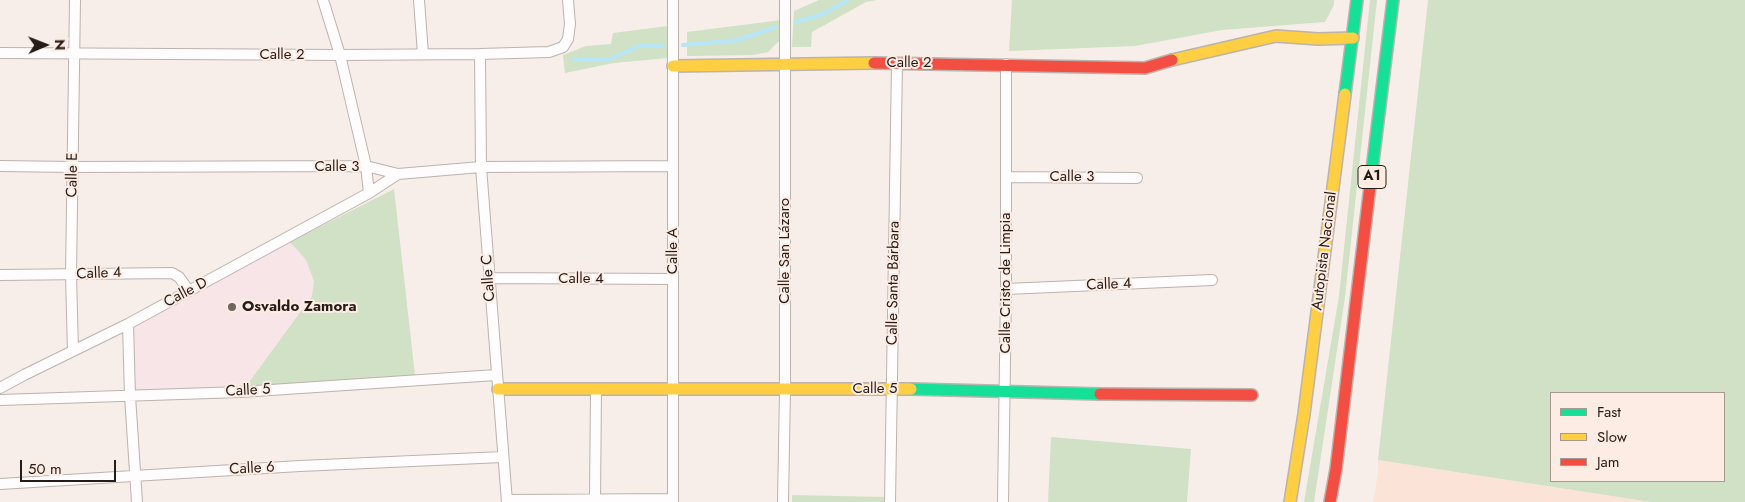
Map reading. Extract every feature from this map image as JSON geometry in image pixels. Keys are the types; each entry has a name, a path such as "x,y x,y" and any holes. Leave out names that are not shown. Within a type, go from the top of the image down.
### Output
{"main road":[{"name":"Autopista Nacional","path":"1290,502 1305,405 1357,0"},
{"name":"A1","path":"1330,502 1337,460 1393,0"},
{"name":"Calle 2","path":"673,66 897,63 1145,68 1198,53 1276,36 1318,39 1353,38"},
{"name":"Calle 5","path":"498,389 893,389 1252,395"}],"street":[{"name":"Calle E","path":"73,351 71,275 75,0"},
{"path":"323,0 340,55 366,166 370,193"},
{"path":"419,0 423,54"},
{"name":"Calle 2","path":"0,53 340,55 549,52 563,47 568,39 570,32 568,0"},
{"name":"Calle A","path":"672,0 673,500"},
{"name":"Calle San Lázaro","path":"783,502 786,0"},
{"name":"Calle C","path":"480,54 481,167 507,501"},
{"name":"Calle Santa Bárbara","path":"890,502 897,63"},
{"name":"Calle Cristo de Limpia","path":"1003,502 1006,289 1006,64"},
{"name":"Calle 3","path":"0,166 366,166 398,174 481,167 673,166"},
{"name":"Calle D","path":"0,388 128,324 370,193 398,174"},
{"name":"Calle 3","path":"1006,177 1137,178"},
{"name":"Calle 4","path":"0,275 172,273 178,277 189,291"},
{"name":"Calle 4","path":"489,278 673,279"},
{"name":"Calle 4","path":"1006,289 1212,280"},
{"path":"128,324 130,396 137,502"},
{"name":"Calle 5","path":"0,400 241,392 496,375"},
{"path":"595,500 596,389"},
{"name":"Calle 6","path":"0,484 300,466 503,457"},
{"path":"507,501 673,500"}],"shaded area":[{"name":"Osvaldo Zamora","path":"287,238 306,260 314,282 312,296 244,389 130,396 128,324"},
{"path":"1378,460 1651,502 1373,502 1378,473"}],"green space":[{"path":"819,0 877,0 866,2 812,32 811,47 792,47 794,11"},
{"path":"1012,0 1334,0 1334,5 1325,22 1222,30 1135,46 1009,51"},
{"path":"1370,0 1377,0 1345,297 1314,502 1304,502 1339,296"},
{"path":"1428,0 1745,0 1745,502 1651,502 1378,460"},
{"path":"781,20 782,33 779,41 768,52 753,55 687,56 687,32"},
{"path":"668,26 668,58 614,63 565,73 563,55 586,46 611,44 613,33"},
{"path":"394,189 415,375 244,389 312,296 314,281 306,260 290,242"},
{"path":"1051,437 1191,449 1187,502 1048,502"},
{"path":"792,495 884,497 884,502 792,502"}],"waterway":[{"path":"796,22 823,14 848,0"},
{"path":"683,45 739,40 775,27"},
{"path":"573,60 610,59 639,46 662,46"}],"traffic: fast":[{"path":"1345,94 1357,0"},
{"path":"1371,178 1393,0"},
{"path":"911,389 1100,394"}],"traffic: slow":[{"path":"1172,60 1276,36 1318,39 1353,38"},
{"path":"673,66 874,63"},
{"path":"1290,502 1304,414 1345,94"},
{"path":"498,389 911,389"}],"traffic: jam":[{"path":"874,63 1145,68 1172,60"},
{"path":"1330,502 1336,469 1371,178"},
{"path":"1100,394 1252,395"}],"place":[{"name":"Osvaldo Zamora","path":"232,307"}]}
